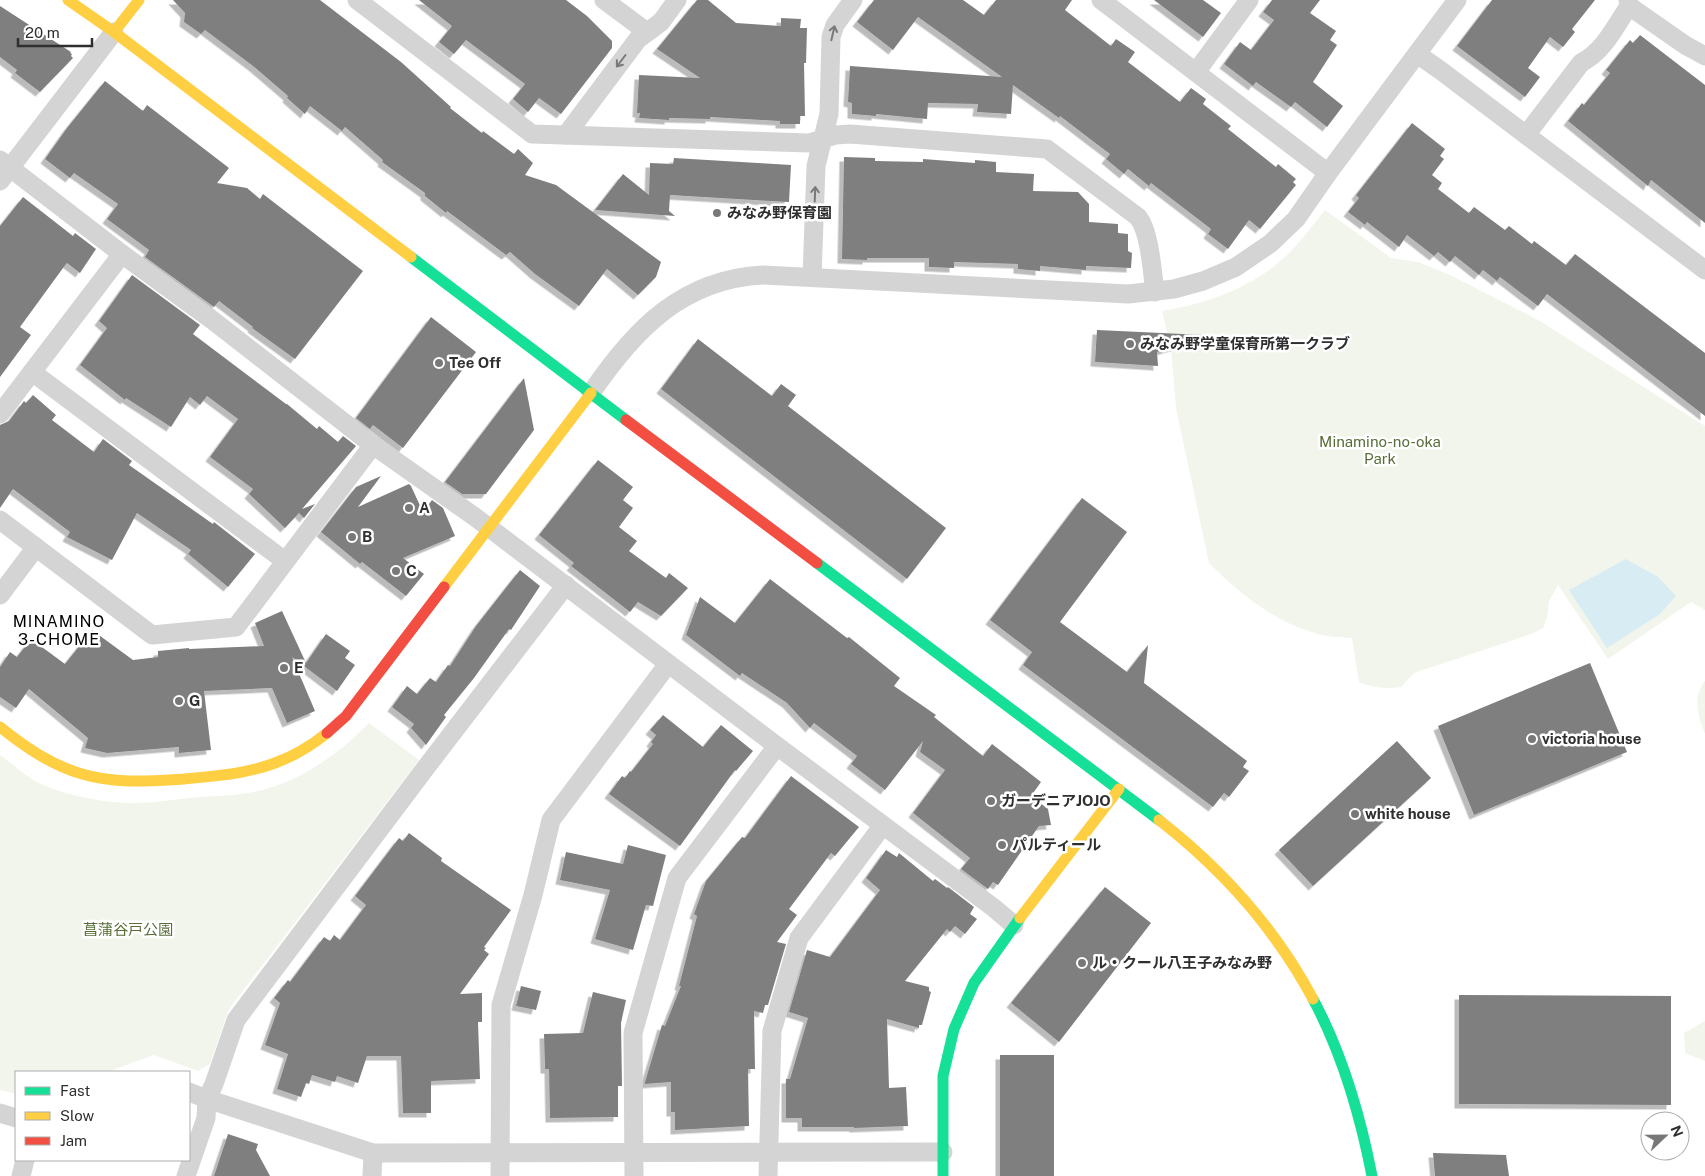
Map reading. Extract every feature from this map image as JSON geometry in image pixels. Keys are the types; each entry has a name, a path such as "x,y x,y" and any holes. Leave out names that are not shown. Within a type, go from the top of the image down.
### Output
{"street":[{"path":"68,0 114,32 1119,789 1180,837 1226,878 1259,918 1289,960 1319,1010 1345,1068 1362,1122 1372,1176"},
{"path":"138,0 3,170 211,319 373,445 489,527 1014,925"},
{"path":"357,0 532,134 795,143 809,143 850,134 1047,149 1138,217 1143,223 1156,292"},
{"path":"604,0 647,32"},
{"path":"566,136 632,47 647,32 661,22 677,0"},
{"path":"812,277 816,166 829,114 831,37 835,25 853,0"},
{"path":"1101,0 1328,173"},
{"path":"1196,72 1249,0"},
{"path":"0,727 33,753 50,762 83,774 116,781 134,782 244,772 287,758 305,749 322,737 346,716 591,393 611,363 638,332 668,307 695,292 723,281 750,276 812,277 1128,294 1174,289 1214,277 1236,267 1261,252 1296,219 1457,0"},
{"path":"1526,135 1581,63 1593,57 1605,44 1628,3 1685,45 1705,56"},
{"path":"1417,54 1705,270"},
{"path":"0,414 122,254"},
{"path":"32,372 285,561"},
{"path":"0,520 152,635 236,627 373,445"},
{"path":"0,595 36,547"},
{"path":"186,1176 206,1118 207,1099 236,1020 566,585"},
{"path":"500,1176 501,1005 533,895 551,820 668,664"},
{"path":"634,1176 633,1033 677,878 777,746"},
{"path":"943,1176 943,1076 954,1029 974,983 1014,925 1119,789"},
{"path":"768,1176 772,1031 799,938 883,825"},
{"path":"190,1092 372,1153 943,1152"},
{"path":"0,1114 15,1118"},
{"path":"372,1153 372,1176"},
{"path":"21,1176 25,1161"}],"green space":[{"name":"Minamino-no-oka Park","path":"1325,210 1391,258 1418,262 1450,275 1540,321 1705,426 1705,610 1691,602 1608,659 1558,585 1549,601 1547,618 1543,628 1531,634 1414,673 1401,687 1379,688 1359,682 1352,638 1318,634 1284,621 1244,595 1209,563 1176,408 1171,348 1162,311 1211,299 1258,278 1290,252"},
{"path":"1705,681 1705,734 1698,714 1697,700"},
{"name":"菖蒲谷戸公園","path":"369,723 419,760 229,1009 210,1064 198,1071 154,1055 110,1071 15,1071 15,1094 0,1090 0,755 30,778 66,793 121,803 154,802 238,794 271,788 316,766 357,735"},
{"path":"1705,1021 1705,1061 1685,1053 1684,1033"}],"shaded area":[{"path":"1626,559 1658,577 1676,596 1660,614 1607,648 1569,590"}],"building":[{"path":"173,0 320,0 401,62 450,108 482,133 483,131 514,154 518,149 533,163 525,175 556,185 661,262 656,277 638,295 607,269 579,306 535,274 510,252 506,255 447,211 446,213 425,196 425,193 382,162 383,160 345,127 342,131 310,106 305,114 287,98 288,96 253,66 205,30 201,34 184,22 185,13"},
{"path":"419,0 566,0 587,16 612,41 612,48 561,114 539,98 528,112 513,99 525,84 466,40 454,54 439,42 452,26"},
{"path":"697,0 708,0 736,23 781,26 781,18 801,19 800,28 807,28 806,63 804,63 805,116 800,116 800,124 780,124 780,121 710,117 710,119 669,118 669,120 639,118 640,113 637,113 639,75 700,78 657,49"},
{"path":"874,0 963,0 984,15 996,0 1072,0 1065,10 1111,46 1116,39 1135,52 1128,62 1180,102 1191,88 1206,99 1203,104 1231,126 1228,129 1276,167 1278,164 1296,179 1293,182 1296,185 1260,229 1249,220 1228,249 1208,234 1211,229 1151,183 1149,186 1128,169 1124,174 1106,159 1110,154 1060,116 1059,118 1013,85 1011,114 977,112 978,104 928,103 927,119 876,114 876,116 852,114 852,103 848,102 850,66 1002,77 918,17 893,50 857,22"},
{"path":"1154,0 1203,0 1221,13 1203,37"},
{"path":"1272,0 1320,0 1310,13 1336,31 1330,40 1337,45 1313,82 1343,106 1327,127 1295,102 1291,107 1256,82 1253,86 1224,64 1240,42 1251,50 1274,20 1263,12"},
{"path":"1492,0 1595,0 1572,29 1575,32 1563,47 1550,37 1528,68 1540,77 1525,97 1457,46"},
{"path":"0,6 72,54 73,58 40,92 15,73 17,70 0,57"},
{"path":"1640,35 1705,85 1705,223 1651,180 1648,186 1568,121 1582,103 1584,105 1610,73 1606,70 1630,40 1633,43"},
{"path":"105,81 143,111 147,105 229,168 217,183 247,188 260,199 263,194 363,271 295,359 219,301 214,307 145,257 149,250 107,219 118,204 74,173 70,178 45,159"},
{"path":"1412,123 1445,149 1440,156 1444,159 1432,175 1442,183 1438,189 1469,213 1474,207 1505,230 1509,226 1532,244 1534,241 1566,265 1575,254 1705,353 1705,416 1547,294 1538,306 1500,277 1497,281 1483,270 1479,275 1455,256 1450,262 1438,252 1434,256 1407,235 1399,247 1367,222 1365,225 1348,212 1359,198 1356,195"},
{"path":"844,157 875,158 875,161 923,162 923,159 975,163 975,160 996,162 996,172 1034,174 1033,191 1078,192 1089,204 1089,222 1118,224 1118,233 1128,234 1128,251 1132,253 1131,268 1086,266 1086,270 1040,266 1040,271 1018,269 1018,264 954,262 954,268 929,267 929,258 842,259"},
{"path":"674,158 791,165 789,202 670,195 669,211 675,216 595,210 623,174 649,195 650,163 673,164"},
{"path":"23,197 73,236 75,233 96,249 80,273 67,263 63,268 20,327 31,335 0,377 0,226"},
{"path":"132,275 200,325 193,334 287,404 317,429 319,426 338,442 343,436 356,446 302,509 315,504 304,518 299,513 285,528 249,494 253,489 210,457 238,419 207,396 200,405 190,397 171,427 126,398 125,400 80,365 107,328 99,321"},
{"path":"431,317 476,352 403,448 373,425 370,429 356,418"},
{"path":"1097,330 1204,335 1205,338 1157,352 1158,366 1095,362"},
{"path":"698,339 772,396 781,384 796,395 788,406 946,528 907,579 661,389"},
{"path":"524,378 534,430 486,494 462,494 445,482"},
{"path":"33,395 56,415 52,420 94,452 103,439 132,461 129,465 213,524 214,522 255,554 228,587 188,554 191,550 137,513 112,560 67,537 70,532 13,489 0,508 0,425 9,421 24,401 26,403"},
{"path":"598,460 633,487 623,500 633,508 619,527 637,541 629,551 666,578 669,573 688,588 661,616 638,602 630,612 571,566 574,563 539,535"},
{"path":"381,476 358,507 409,484 423,512 432,500 443,508 455,536 403,558 424,574 406,596 362,562 360,564 321,532 356,487"},
{"path":"1082,498 1127,532 1060,622 1127,672 1148,645 1144,683 1247,761 1243,767 1249,771 1229,797 1224,793 1213,807 1023,665 1032,652 990,620"},
{"path":"520,570 540,586 511,630 509,629 474,678 444,715 446,717 426,745 411,728 414,724 392,707 407,686 417,694 430,678 436,682 448,665 450,666 476,626"},
{"path":"770,579 847,638 849,637 900,678 894,686 936,715 934,717 983,756 992,744 1041,782 1031,796 1048,809 1051,825 1039,826 998,885 993,882 988,889 961,869 970,858 913,813 945,770 920,752 923,741 885,790 851,764 857,756 814,723 810,728 787,703 742,673 740,676 686,635 700,597 735,623"},
{"path":"282,611 306,663 326,634 350,651 345,658 355,665 337,691 292,657 315,711 287,723 272,688 204,691 211,750 179,753 179,747 107,753 85,748 88,738 29,689 16,708 0,697 0,667 10,652 17,657 31,639 65,664 92,630 133,660 158,657 158,651 189,648 264,646 255,623"},
{"name":"victoria house","path":"1590,663 1627,752 1474,815 1438,726"},
{"path":"663,715 703,747 721,725 753,751 735,770 680,846 609,794 622,776 625,778 631,772 653,744 651,742 656,735 650,730"},
{"name":"white house","path":"1397,741 1431,778 1313,886 1279,850"},
{"path":"791,776 859,827 835,856 831,853 789,909 797,915 777,942 786,944 768,1005 765,1005 763,1013 754,1011 755,1069 748,1069 749,1126 675,1130 675,1112 671,1112 671,1082 645,1084 645,1082 662,1025 665,1026 681,986 679,986 697,916 694,914 706,881 742,837 745,838"},
{"path":"409,833 442,858 441,861 511,910 484,947 486,948 484,950 489,954 460,994 482,993 482,1022 478,1022 480,1079 431,1081 431,1113 403,1113 401,1056 367,1056 358,1083 337,1076 335,1082 312,1075 309,1084 306,1083 301,1097 277,1089 288,1054 265,1045 280,1003 274,998 288,980 290,982 324,937 330,941 334,935 340,940 366,905 355,896 399,838 403,841"},
{"path":"628,845 666,855 653,906 646,905 633,950 595,939 610,890 560,880 566,852 623,864"},
{"path":"886,850 897,857 899,853 933,881 935,879 948,887 974,907 970,914 977,919 965,934 955,926 950,932 947,929 905,981 929,987 931,992 922,1025 919,1025 919,1028 887,1019 889,1088 906,1087 908,1126 802,1127 802,1118 786,1118 786,1079 790,1079 808,1018 789,1012 807,950 830,957 880,890 866,878"},
{"name":"ル・クール八王子みなみ野","path":"1105,887 1151,923 1059,1042 1011,1003"},
{"path":"521,986 541,991 536,1010 516,1006"},
{"path":"593,992 626,1000 621,1023 622,1086 618,1086 618,1117 550,1118 549,1069 545,1069 544,1034 583,1033"},
{"path":"1459,995 1671,996 1671,1105 1459,1104"},
{"path":"1000,1055 1054,1055 1054,1176 1000,1176"},
{"path":"228,1134 258,1144 256,1150 270,1176 214,1176"},
{"path":"1433,1153 1506,1155 1509,1176 1435,1176"}],"traffic: fast":[{"path":"411,257 626,420"},
{"path":"817,563 1159,820"},
{"path":"943,1176 943,1076 954,1029 974,983 1020,918"},
{"path":"1313,999 1342,1063 1362,1130 1372,1176"}],"traffic: slow":[{"path":"68,0 114,32 411,257"},
{"path":"114,32 139,0"},
{"path":"444,587 591,393"},
{"path":"0,727 19,742 60,766 95,777 133,781 184,779 253,770 289,757 327,733"},
{"path":"1020,918 1119,789"},
{"path":"1159,820 1204,859 1245,901 1282,948 1313,999"}],"traffic: jam":[{"path":"626,420 817,563"},
{"path":"327,733 346,716 444,587"}],"place":[{"name":"みなみ野保育園","path":"717,213"},
{"name":"みなみ野学童保育所第一クラブ","path":"1130,344"},
{"name":"Tee Off","path":"439,363"},
{"name":"A","path":"409,508"},
{"name":"B","path":"352,537"},
{"name":"C","path":"396,571"},
{"name":"E","path":"284,668"},
{"name":"G","path":"179,701"},
{"name":"victoria house","path":"1532,739"},
{"name":"ガーデニアJOJO","path":"991,801"},
{"name":"white house","path":"1355,814"},
{"name":"パルティール","path":"1002,845"},
{"name":"ル・クール八王子みなみ野","path":"1082,963"}],"district":[{"name":"MINAMINO 3-CHOME","path":"59,630"}]}
